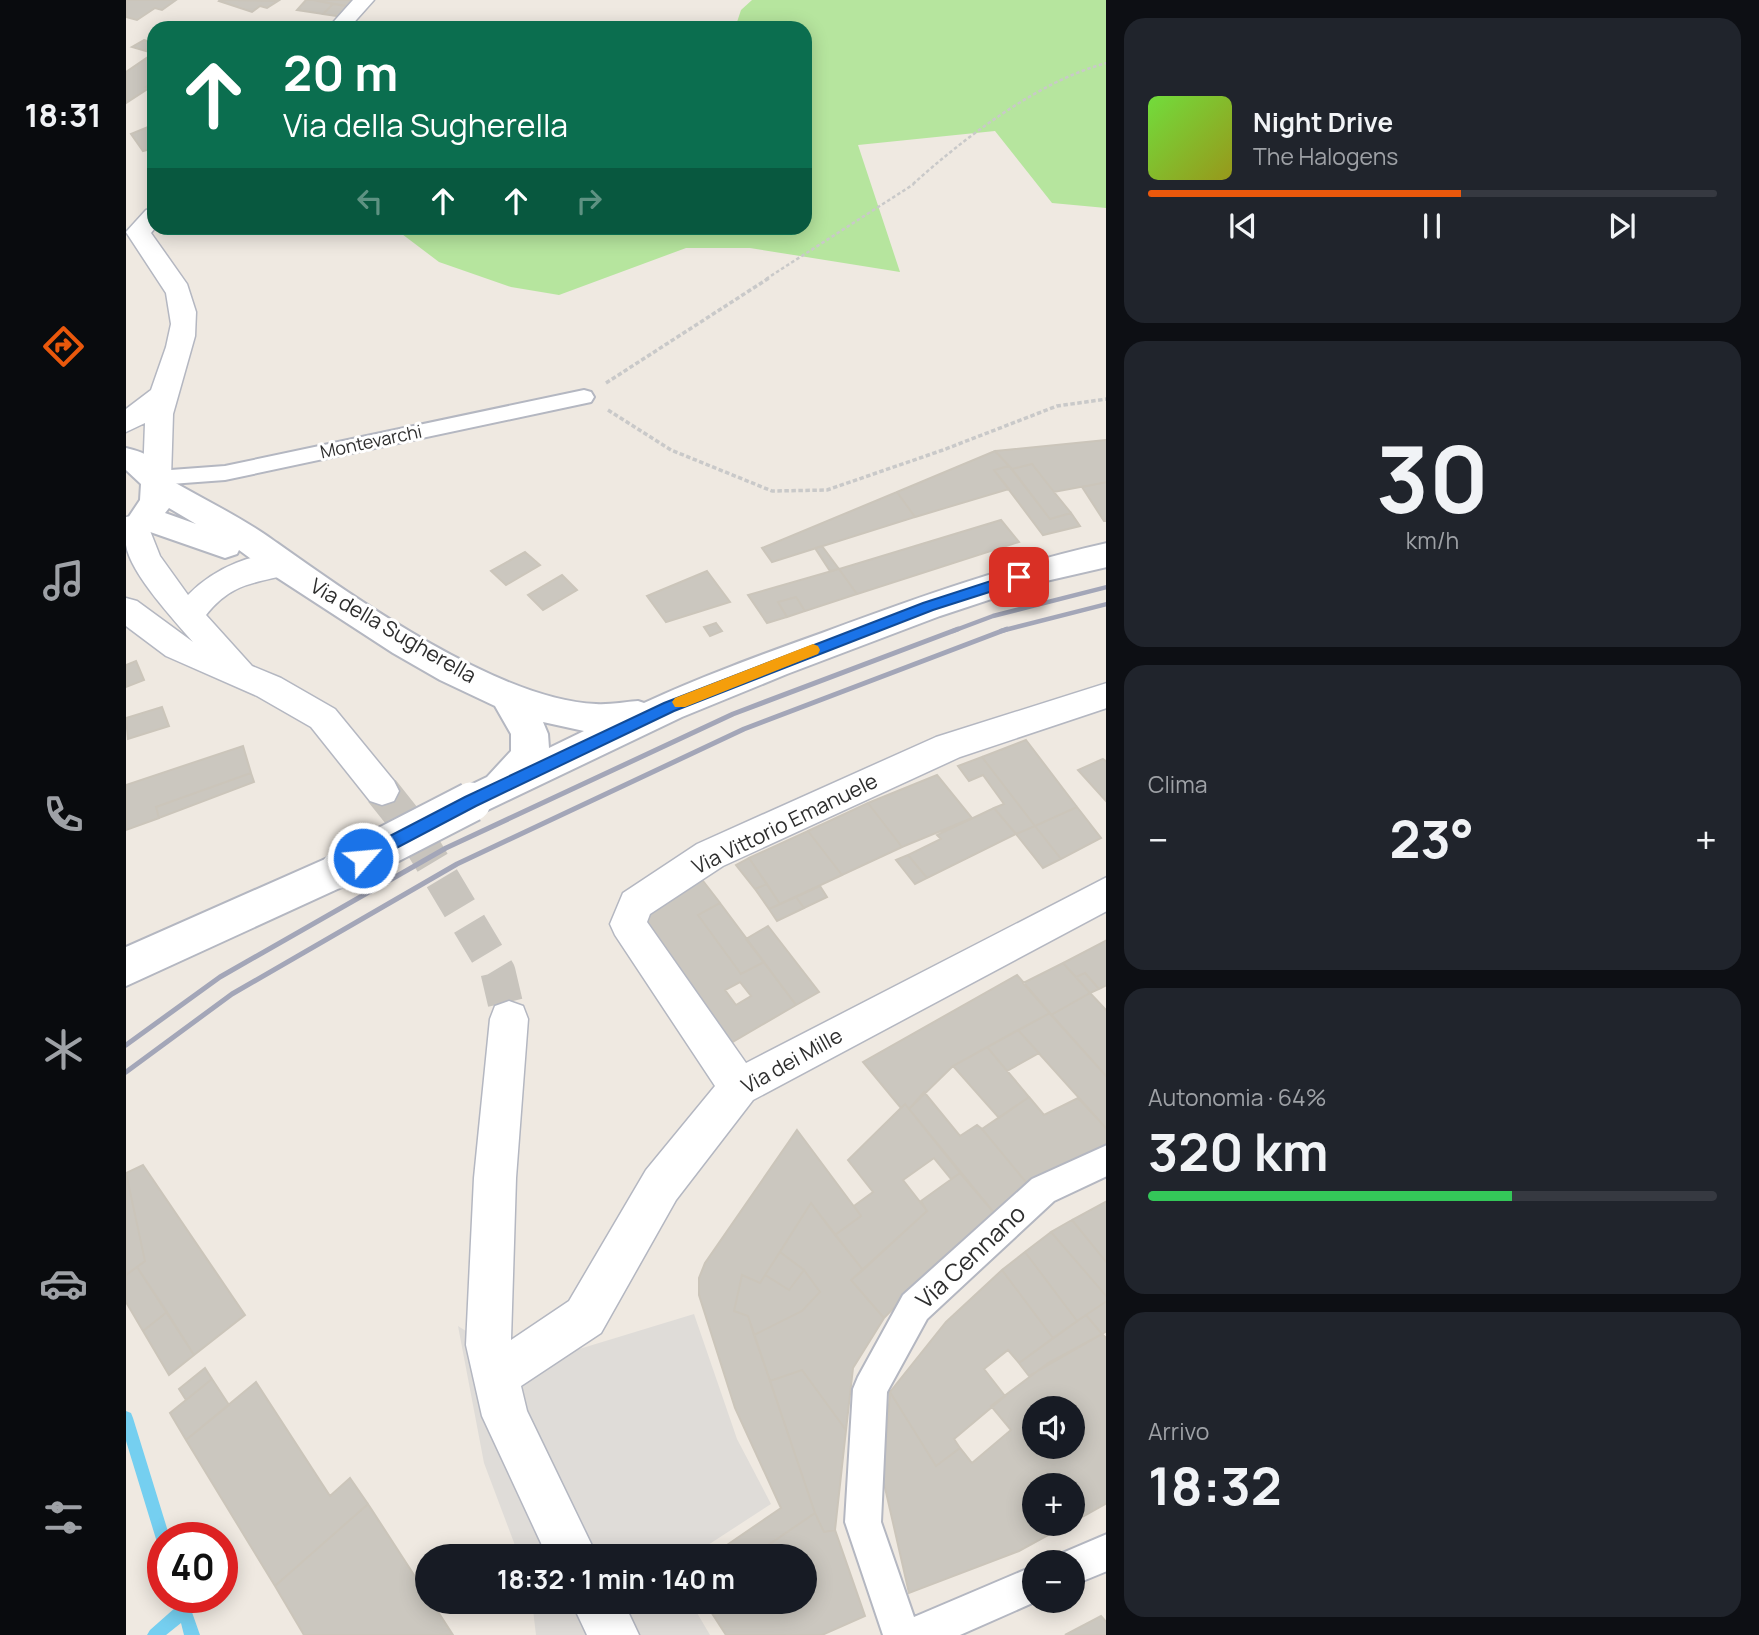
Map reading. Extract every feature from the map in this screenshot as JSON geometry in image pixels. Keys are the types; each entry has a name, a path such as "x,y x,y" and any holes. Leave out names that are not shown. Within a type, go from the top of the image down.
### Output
{"street":[{"path":"344,21 364,0"},
{"path":"147,235 181,296 186,324 164,394 157,437 158,483 153,508 135,524 145,556 189,615 247,678"},
{"path":"126,423 164,394"},
{"name":"Montevarchi","path":"158,483 225,473 584,397"},
{"name":"Via della Sugherella","path":"126,458 150,469 158,483 431,659 508,696 567,714 616,720 669,707"},
{"name":"Via della Sugherella","path":"135,524 282,565"},
{"name":"Via della Sugherella","path":"126,967 341,869 485,795 669,707 928,607 1042,570 1106,555"},
{"path":"189,615 210,589 232,575 282,565"},
{"path":"126,609 177,648 269,687 323,718 382,791"},
{"name":"Via Vittorio Emanuele","path":"738,1087 628,924 636,904 710,855 948,747 1106,695"},
{"path":"485,795 524,765 532,745 527,727 508,696"},
{"name":"Via dei Mille","path":"497,1374 584,1317 662,1185 738,1087 939,983 1106,892"},
{"path":"509,1019 495,1178 488,1345 505,1416 567,1544"},
{"name":"Via Cennano","path":"902,1635 863,1521 870,1389 915,1307 1043,1190 1106,1160"},
{"path":"1085,1562 1106,1552"},
{"path":"916,1635 1022,1589"},
{"path":"603,1614 614,1635"}],"path":[{"path":"1106,63 1080,70 1014,108 951,150 914,184 584,397 617,414 671,450 772,491 827,490 1057,406 1106,399"}],"green space":[{"path":"752,0 1106,0 1106,208 1052,203 995,131 858,145 900,272 750,248 686,248 559,295 511,287 439,262 403,235 812,235 812,21 737,21 741,10"}],"shaded area":[{"path":"694,1314 737,1439 771,1504 709,1544 514,1544 484,1463 458,1326 488,1345 497,1374"},
{"path":"534,1614 698,1614 710,1635 536,1635"}],"building":[{"path":"126,0 176,0 162,10 155,8 137,20 126,17"},
{"path":"306,0 333,4 323,14 297,10"},
{"path":"313,0 358,0 352,7"},
{"path":"219,1 278,1 267,8 260,6 252,12"},
{"path":"333,4 352,7 343,17 323,14"},
{"path":"144,40 147,41 147,51 132,47"},
{"path":"147,58 147,89 126,103 126,72"},
{"path":"147,127 147,150 143,151 131,134"},
{"path":"1106,440 1106,482 1054,492 1032,464 1012,469 995,451"},
{"path":"995,451 1009,466 994,470 1009,489 915,517 897,492"},
{"path":"1032,464 1071,513 1050,519 1012,469"},
{"path":"1009,466 1050,519 1071,513 1080,526 1043,535 994,470"},
{"path":"1106,482 1106,521 1104,521 1082,487"},
{"path":"897,492 915,517 772,562 762,548"},
{"path":"1001,520 1019,542 857,594 839,569"},
{"path":"822,546 839,569 830,571 815,548"},
{"path":"525,552 540,565 506,585 491,571"},
{"path":"839,569 857,594 805,611 796,597 778,602 787,617 767,623 748,595"},
{"path":"707,571 730,602 666,622 647,596"},
{"path":"562,575 577,590 543,610 528,595"},
{"path":"796,597 805,611 787,617 778,602"},
{"path":"716,623 722,631 710,636 704,627"},
{"path":"136,661 144,680 126,687 126,665"},
{"path":"162,707 169,726 128,739 126,718"},
{"path":"1026,740 1077,807 1035,826 982,757"},
{"path":"243,746 251,773 156,807 159,818 126,830 126,785"},
{"path":"982,757 1035,826 1016,834 994,808 1004,804 983,775 969,781 958,766"},
{"path":"1103,759 1106,761 1106,801 1078,770"},
{"path":"251,773 254,782 159,818 156,807"},
{"path":"937,775 972,818 902,847 868,803"},
{"path":"868,803 902,847 842,875 808,831"},
{"path":"1077,807 1101,838 1061,859 1035,826"},
{"path":"994,808 1016,834 927,878 908,855 941,839 937,835"},
{"path":"1035,826 1061,859 1043,868 1016,834"},
{"path":"808,831 842,875 780,904 749,858"},
{"path":"908,855 927,878 915,884 896,860"},
{"path":"749,858 767,884 755,889 736,865"},
{"path":"700,877 720,903 698,915 741,974 764,962 796,1005 731,1043 637,910","holes":["740,982 751,996 736,1005 725,990"]},
{"path":"767,884 780,904 769,909 755,889"},
{"path":"820,886 827,897 804,908 796,897"},
{"path":"796,897 804,908 777,921 769,909"},
{"path":"720,903 764,962 741,974 698,915"},
{"path":"768,926 819,992 796,1005 746,939"},
{"path":"1106,941 1106,986 1099,989 1085,973 1076,977 1063,963"},
{"path":"1063,963 1090,993 1051,1015 1023,983"},
{"path":"1085,973 1099,989 1090,993 1076,977"},
{"path":"1017,975 1050,1013 953,1066 909,1109 905,1104 901,1108 863,1062"},
{"path":"1090,993 1106,1010 1106,1076 1051,1015"},
{"path":"1050,1013 1106,1076 1106,1128 1018,1030"},
{"path":"1018,1030 1039,1053 1007,1071 987,1047"},
{"path":"987,1047 1029,1097 999,1118 953,1066"},
{"path":"924,1092 960,1136 977,1125 982,1129 1030,1187 995,1214 909,1109"},
{"path":"1029,1097 1044,1115 1078,1098 1106,1128 1106,1146 1030,1187 982,1129"},
{"path":"905,1104 960,1173 951,1179 934,1158 903,1180 927,1211 863,1270 835,1235 861,1216 854,1206 873,1192 848,1160"},
{"path":"797,1130 861,1216 835,1235 811,1203 760,1283 742,1275 734,1311 748,1316 815,1513 770,1544 728,1544 781,1508 735,1408 699,1295 699,1278 705,1263"},
{"path":"143,1165 245,1315 194,1355 137,1267 145,1261 126,1173"},
{"path":"126,1173 145,1261 126,1275"},
{"path":"960,1173 995,1214 940,1260 884,1318 851,1280 927,1211 921,1201"},
{"path":"1106,1202 1106,1262 1072,1220"},
{"path":"811,1203 863,1270 851,1280 884,1318 853,1368 846,1430 802,1370 770,1381 754,1335 802,1311 820,1292 804,1270 780,1252"},
{"path":"1072,1220 1106,1262 1106,1296 1051,1232"},
{"path":"1051,1232 1106,1296 1106,1302 1077,1321 1025,1252"},
{"path":"780,1252 804,1270 789,1290 765,1275"},
{"path":"1025,1252 1077,1321 1053,1338 1002,1270"},
{"path":"137,1267 167,1312 143,1331 126,1302 126,1275"},
{"path":"804,1270 820,1292 802,1311 754,1335 748,1316 734,1311 742,1275 760,1283 765,1275 789,1290"},
{"path":"1002,1270 1053,1338 1019,1363 1008,1350 984,1369 1005,1396 954,1439 960,1448 936,1466 890,1392 946,1322"},
{"path":"1106,1302 1106,1332 1102,1334 1086,1315"},
{"path":"167,1312 194,1355 169,1375 143,1331"},
{"path":"1086,1315 1102,1334 1029,1376 1019,1363"},
{"path":"1102,1334 1106,1338 1106,1504 1085,1515 1085,1473 1022,1473 1022,1536 1046,1536 1019,1551 909,1593 883,1479 890,1392 936,1466 960,1448 972,1463 1011,1430 991,1406 1048,1363"},
{"path":"205,1368 212,1379 186,1400 179,1389"},
{"path":"802,1370 846,1430 835,1530 824,1532 770,1381"},
{"path":"212,1379 229,1405 186,1440 170,1413"},
{"path":"256,1382 330,1496 350,1478 368,1504 275,1586 186,1440"},
{"path":"368,1504 415,1576 415,1614 439,1614 453,1635 304,1635 275,1586"},
{"path":"815,1513 824,1532 835,1530 865,1616 822,1635 726,1635 712,1614 817,1614 817,1544 770,1544"},
{"path":"1101,1616 1106,1622 1106,1635 1065,1635"}],"waterway":[{"path":"126,1418 158,1522"},
{"path":"155,1635 181,1613"},
{"path":"185,1613 192,1635"}],"tunnel":[{"path":"382,791 413,830 498,972 509,1019"}],"railway":[{"path":"953,631 993,616 1106,587"},
{"path":"1003,630 1106,604"},
{"path":"126,1045 220,977 446,848 733,714 958,629"},
{"path":"1003,630 1007,629"},
{"path":"126,1072 232,994 457,864 744,729 1003,630"}],"slow traffic":[{"path":"680,702 813,650"}],"route":[{"path":"363,858 471,802 669,707 928,607 1019,577"}]}
